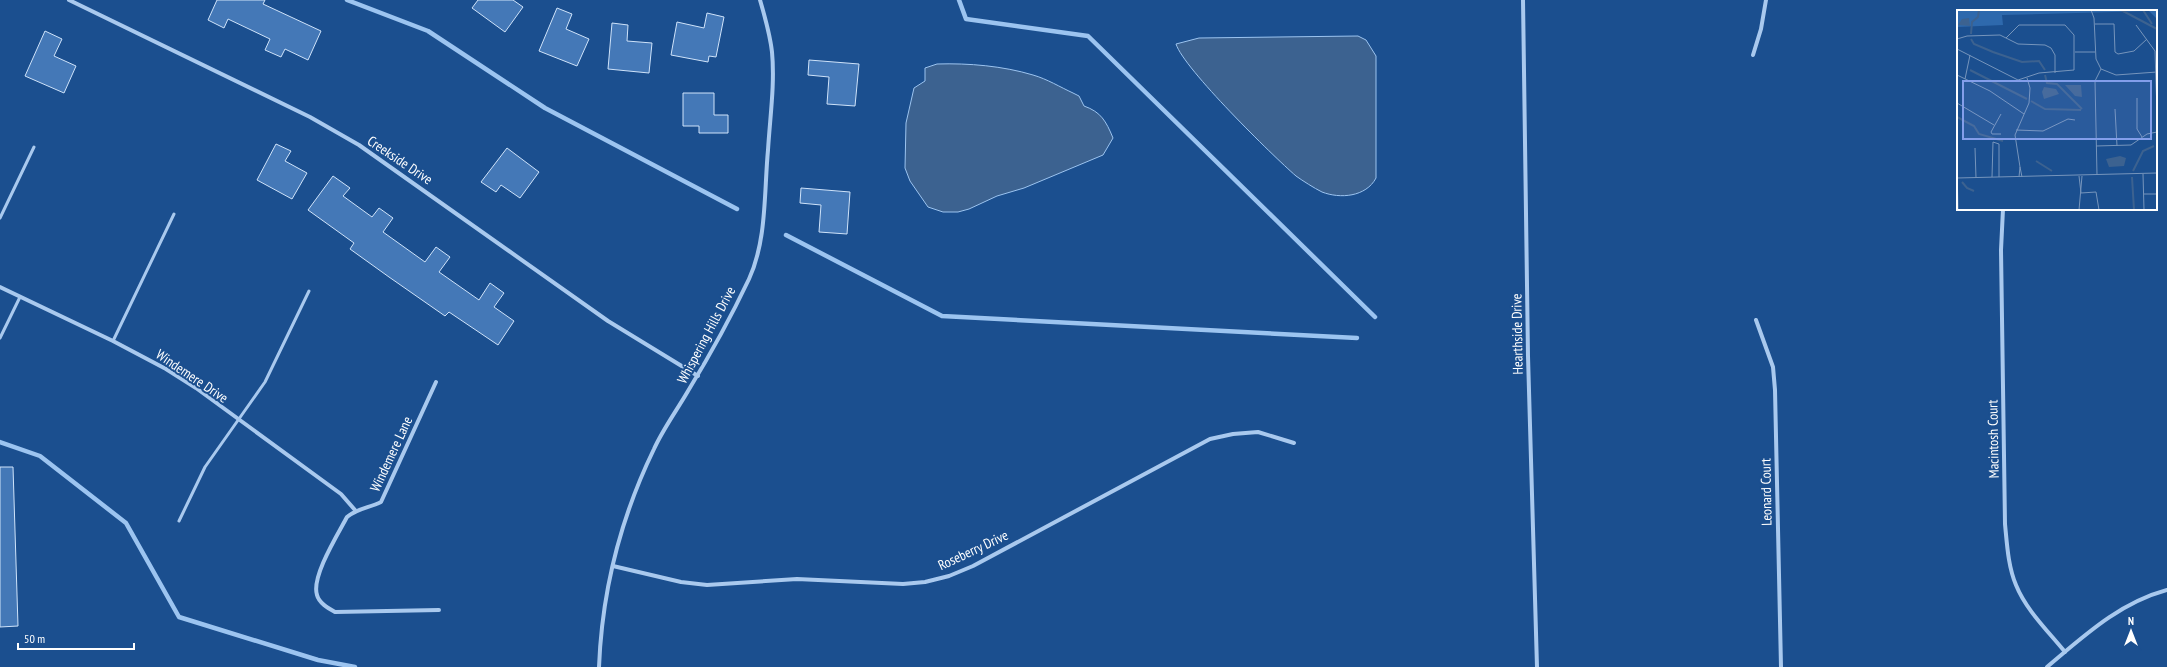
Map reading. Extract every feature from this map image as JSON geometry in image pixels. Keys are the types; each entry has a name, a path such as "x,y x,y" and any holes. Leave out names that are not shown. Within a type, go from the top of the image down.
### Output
{"street":[{"name":"Creekside Drive","path":"69,0 310,116 359,145 608,321 698,376"},
{"name":"Whispering Hills Drive","path":"599,667 602,620 623,525 654,448 698,376 749,278 758,251 763,215 774,80 768,25 760,0"},
{"name":"Hearthside Drive","path":"1523,0 1528,356 1536,667"},
{"path":"1753,55 1761,29 1766,0"},
{"name":"Macintosh Court","path":"2004,210 2001,250 2005,524 2008,555 2015,584 2026,604 2065,652"},
{"name":"Windemere Drive","path":"0,287 113,341 166,369 196,388 238,421 341,494 355,510"},
{"name":"Leonard Court","path":"1756,320 1773,367 1775,390 1781,667"},
{"name":"Windemere Lane","path":"355,510 381,502 436,382"},
{"name":"Roseberry Drive","path":"613,566 682,582 707,584 797,579 878,584 925,582 949,576 973,566 1210,439 1232,434 1258,432 1294,443"},
{"path":"355,510 347,517 316,582 317,596 324,605 335,612 439,610"},
{"path":"2047,667 2121,609 2150,594 2167,590"}],"lane":[{"path":"0,218 34,147"},
{"path":"113,341 174,214"},
{"path":"179,521 205,467 265,382 309,291"},
{"path":"0,338 20,297"}],"water":[{"path":"1358,36 1366,40 1376,56 1376,178 1372,184 1359,193 1344,196 1322,192 1296,176 1230,112 1195,72 1176,44 1199,38"},
{"path":"937,64 998,67 1022,72 1043,79 1079,96 1084,106 1099,114 1108,127 1113,138 1103,155 1024,188 997,196 969,209 958,212 943,212 928,207 910,181 905,168 906,123 914,88 925,81 925,68"}],"building":[{"path":"217,0 265,0 263,4 321,31 308,60 285,49 281,57 265,50 270,39 228,19 224,28 208,20"},
{"path":"478,0 513,0 523,7 505,32 472,8"},
{"path":"557,8 572,14 566,29 589,39 577,66 539,51"},
{"path":"707,13 724,17 716,57 709,56 708,62 671,55 677,22 704,28"},
{"path":"612,23 628,25 627,41 652,43 649,73 608,69"},
{"path":"45,31 62,39 54,56 76,66 64,93 25,76"},
{"path":"809,60 859,64 855,106 827,104 829,77 808,75"},
{"path":"683,93 714,93 714,115 728,115 728,133 699,133 699,126 683,126"},
{"path":"276,144 291,151 285,161 307,173 292,199 257,180"},
{"path":"507,148 539,172 520,198 501,185 496,192 481,182"},
{"path":"333,176 350,188 343,196 372,217 379,208 393,218 383,232 425,262 436,247 450,257 439,272 479,300 490,283 504,293 494,307 514,321 498,345 449,312 445,316 389,277 350,249 354,243 308,210"},
{"path":"801,188 850,192 847,234 819,232 821,205 800,203"},
{"path":"0,467 13,467 18,626 0,627"}],"waterway":[{"path":"347,0 428,31 545,108 737,209"},
{"path":"959,0 966,19 1088,36 1375,317"},
{"path":"786,235 942,316 1357,338"},
{"path":"0,442 40,456 126,523 179,617 318,660 355,667"}]}
